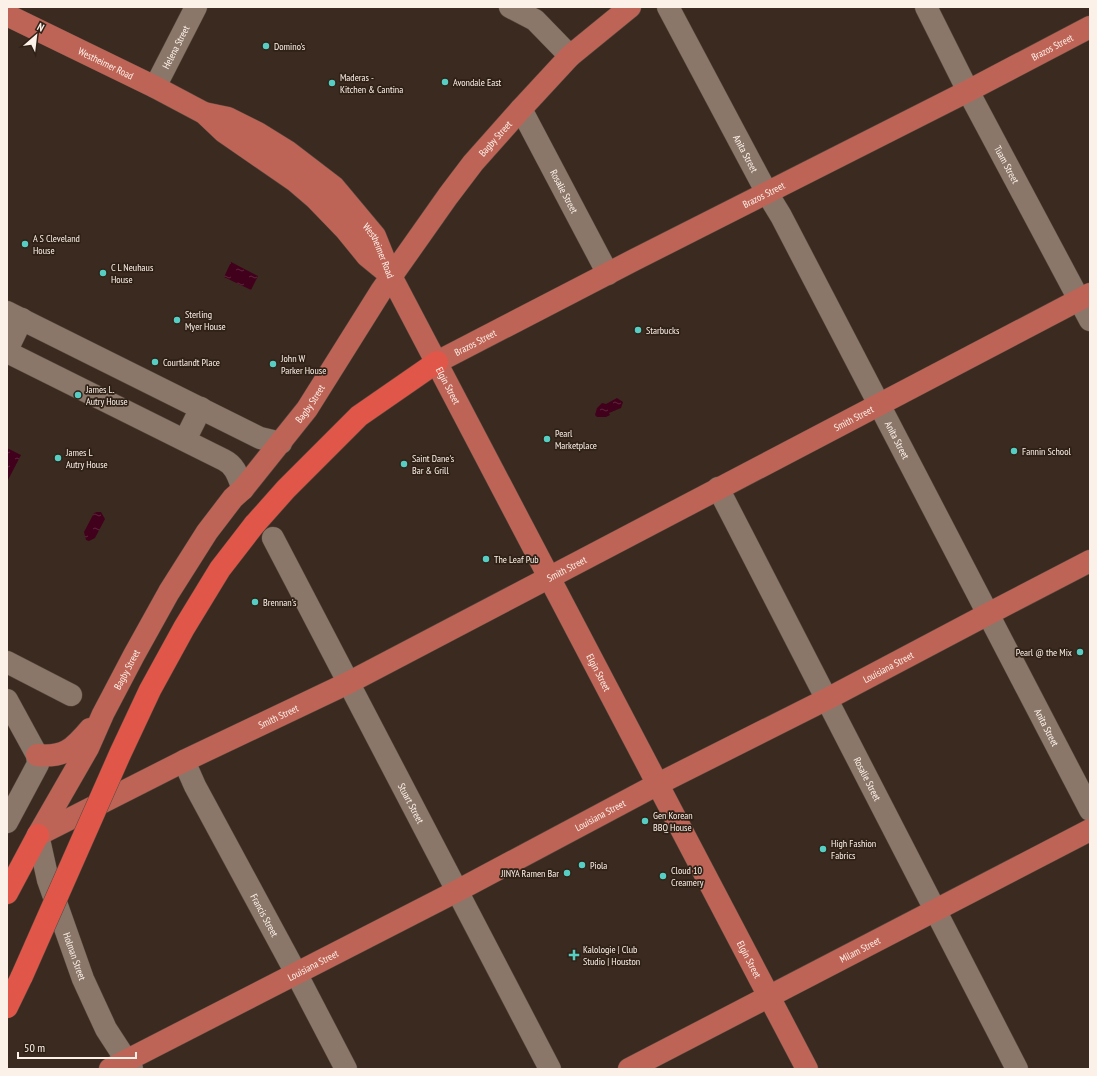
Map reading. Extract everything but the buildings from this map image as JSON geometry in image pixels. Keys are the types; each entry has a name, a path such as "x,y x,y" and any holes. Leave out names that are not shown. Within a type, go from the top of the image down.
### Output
{"highway":[{"path":"7,1007 116,761 150,690 184,628 220,569 254,525 286,489 358,416 437,362"},
{"path":"7,893 38,835"}],"main road":[{"name":"Bagby Street","path":"38,835 88,748 103,714 134,655 191,556 207,532 233,498 243,489 282,443 307,409 391,276 473,163 521,108 570,56 630,7"},
{"name":"Westheimer Road","path":"7,15 155,87 204,113 228,118 258,133 287,151 334,187 375,236 391,276"},
{"name":"Brazos Street","path":"437,362 968,91 1090,27"},
{"name":"Elgin Street","path":"391,276 807,1069"},
{"name":"Smith Street","path":"38,835 184,761 348,683 1085,296"},
{"name":"Louisiana Street","path":"123,1066 658,784 827,699 1090,561"},
{"path":"37,755 49,756 61,754 71,749 103,714"},
{"name":"Milam Street","path":"629,1069 1090,830"}],"street":[{"name":"Helena Street","path":"155,87 196,7"},
{"path":"510,7 538,14 570,56"},
{"name":"Anita Street","path":"668,7 767,193 781,216 1090,810"},
{"name":"Tuam Street","path":"926,7 968,91 1085,296 1090,320"},
{"name":"Rosalie Street","path":"521,108 608,274"},
{"path":"243,489 235,468 230,463 7,351 15,316 260,438 282,443"},
{"path":"185,440 201,408"},
{"name":"Rosalie Street","path":"718,488 1017,1069"},
{"name":"Stuart Street","path":"273,538 550,1069"},
{"path":"7,662 71,695"},
{"path":"7,700 37,755 38,764 7,822"},
{"name":"Francis Street","path":"184,761 195,786 346,1069"},
{"name":"Holman Street","path":"38,835 48,880 76,962 123,1066"}],"water":[{"path":"231,262 258,276 251,290 224,277"},
{"path":"617,398 623,402 621,408 609,413 610,415 606,417 597,417 595,415 597,408 602,403 606,404"},
{"path":"7,448 21,455 7,482"},
{"path":"101,512 105,519 95,538 89,541 86,540 84,532 94,513"}],"place":[{"name":"Domino's","path":"266,46"},
{"name":"Avondale East","path":"445,82"},
{"name":"Maderas - Kitchen & Cantina","path":"332,83"},
{"name":"A S Cleveland House","path":"25,244"},
{"name":"C L Neuhaus House","path":"103,273"},
{"name":"Sterling Myer House","path":"177,320"},
{"name":"Starbucks","path":"638,330"},
{"name":"Courtlandt Place","path":"155,362"},
{"name":"John W Parker House","path":"273,364"},
{"name":"James L. Autry House","path":"78,395"},
{"name":"Pearl Marketplace","path":"547,439"},
{"name":"Fannin School","path":"1014,451"},
{"name":"James L Autry House","path":"58,458"},
{"name":"Saint Dane's Bar & Grill","path":"404,464"},
{"name":"The Leaf Pub","path":"486,559"},
{"name":"Brennan's","path":"255,602"},
{"name":"Pearl @ the Mix","path":"1080,652"},
{"name":"Gen Korean BBQ House","path":"645,821"},
{"name":"High Fashion Fabrics","path":"823,849"},
{"name":"Piola","path":"582,865"},
{"name":"JINYA Ramen Bar","path":"567,873"},
{"name":"Cloud 10 Creamery","path":"663,876"},
{"name":"Kalologie | Club Studio | Houston","path":"574,955"}]}
